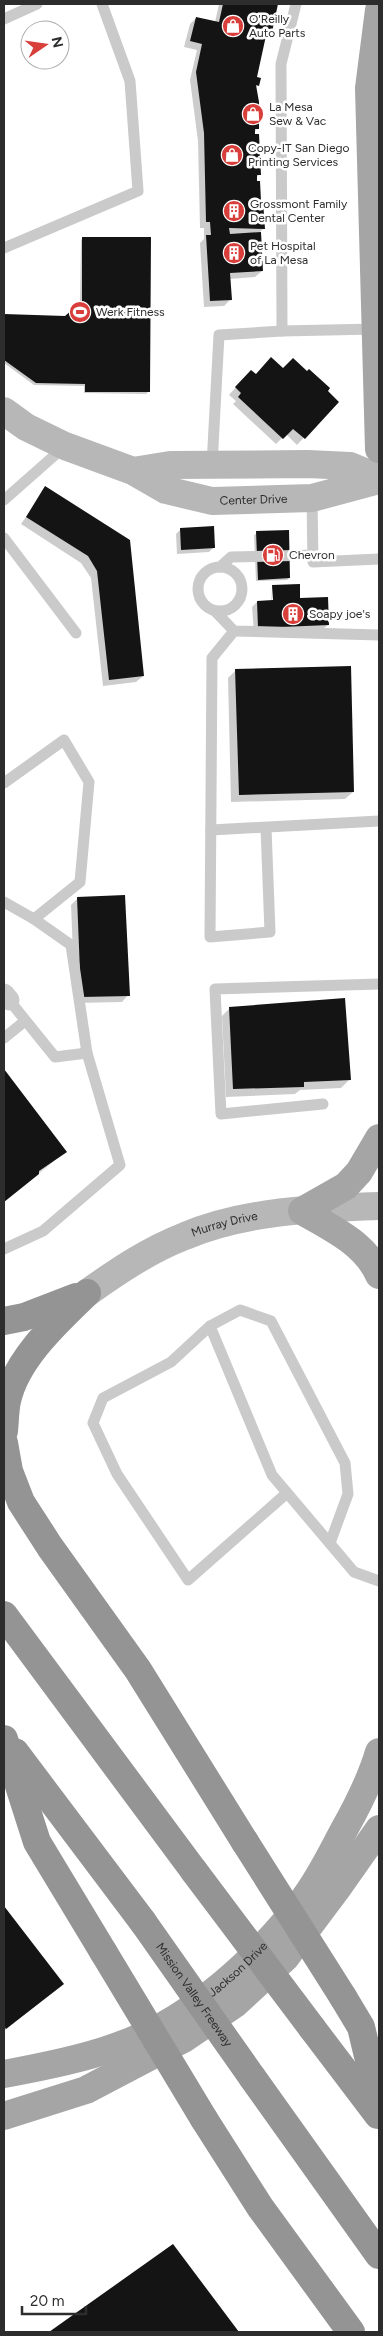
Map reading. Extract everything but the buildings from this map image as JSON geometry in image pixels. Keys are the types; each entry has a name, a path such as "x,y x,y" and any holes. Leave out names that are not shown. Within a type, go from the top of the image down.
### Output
{"highway":[{"path":"4,1321 24,1317 87,1293"},
{"path":"4,1431 7,1400 22,1365 50,1329 87,1293"},
{"path":"4,1442 9,1471 21,1502 50,1547 138,1670 361,2027 379,2102"},
{"path":"4,1615 379,2116"},
{"path":"4,1738 37,1842 260,2207 351,2332"},
{"name":"Mission Valley Freeway","path":"4,1738 143,1922 379,2255"}],"main road":[{"path":"379,10 369,88 379,450"},
{"name":"Center Drive","path":"4,411 26,427 65,446 132,471 166,490 212,500 312,498 379,479"},
{"name":"Center Drive","path":"132,471 170,465 308,464 350,466 379,479"},
{"path":"379,1138 360,1172 346,1186 302,1211 351,1240 366,1254 379,1275"},
{"name":"Murray Drive","path":"87,1293 126,1266 186,1235 247,1218 302,1211 379,1206"},
{"name":"Jackson Drive","path":"4,2074 82,2058 125,2043 175,2019 219,1987 261,1947 303,1900 323,1870 351,1818 372,1774 379,1752"},
{"name":"Jackson Drive","path":"4,2116 86,2090 185,2038 235,2004 285,1958 379,1829"}],"lane":[{"path":"4,19 37,4"},
{"path":"4,248 138,192 130,82 102,4"},
{"path":"282,331 281,64 296,4"},
{"path":"212,466 219,335 282,331 375,329"},
{"path":"4,500 65,446"},
{"path":"312,498 313,562 379,559"},
{"path":"4,538 76,633"},
{"path":"220,567 231,557 312,555"},
{"path":"215,611 231,609 241,598 243,590 241,581 229,568 212,568 204,574 199,582 198,591 206,607 215,611 234,631 379,635"},
{"path":"234,631 212,658 210,937 270,932 266,828"},
{"path":"4,782 64,740 89,782 80,882 34,919"},
{"path":"211,830 379,821"},
{"path":"4,902 34,919 71,945 87,1053 120,1165 43,1231 4,1249"},
{"path":"323,1104 221,1114 215,989 379,984"},
{"path":"6,997 55,1057 87,1053"},
{"path":"4,1038 25,1021"},
{"path":"287,1493 188,1580 117,1474 92,1423 103,1398 172,1362 210,1326 240,1310 271,1321 345,1463 348,1494 330,1543"},
{"path":"210,1326 272,1475 354,1572 379,1581"}],"place":[{"name":"O'Reilly Auto Parts","path":"233,26"},
{"name":"La Mesa Sew & Vac","path":"253,114"},
{"name":"Copy-IT San Diego Printing Services","path":"232,155"},
{"name":"Grossmont Family Dental Center","path":"234,211"},
{"name":"Pet Hospital of La Mesa","path":"234,253"},
{"name":"Werk Fitness","path":"80,312"},
{"name":"Chevron","path":"273,555"},
{"name":"Soapy joe's","path":"293,614"}]}
